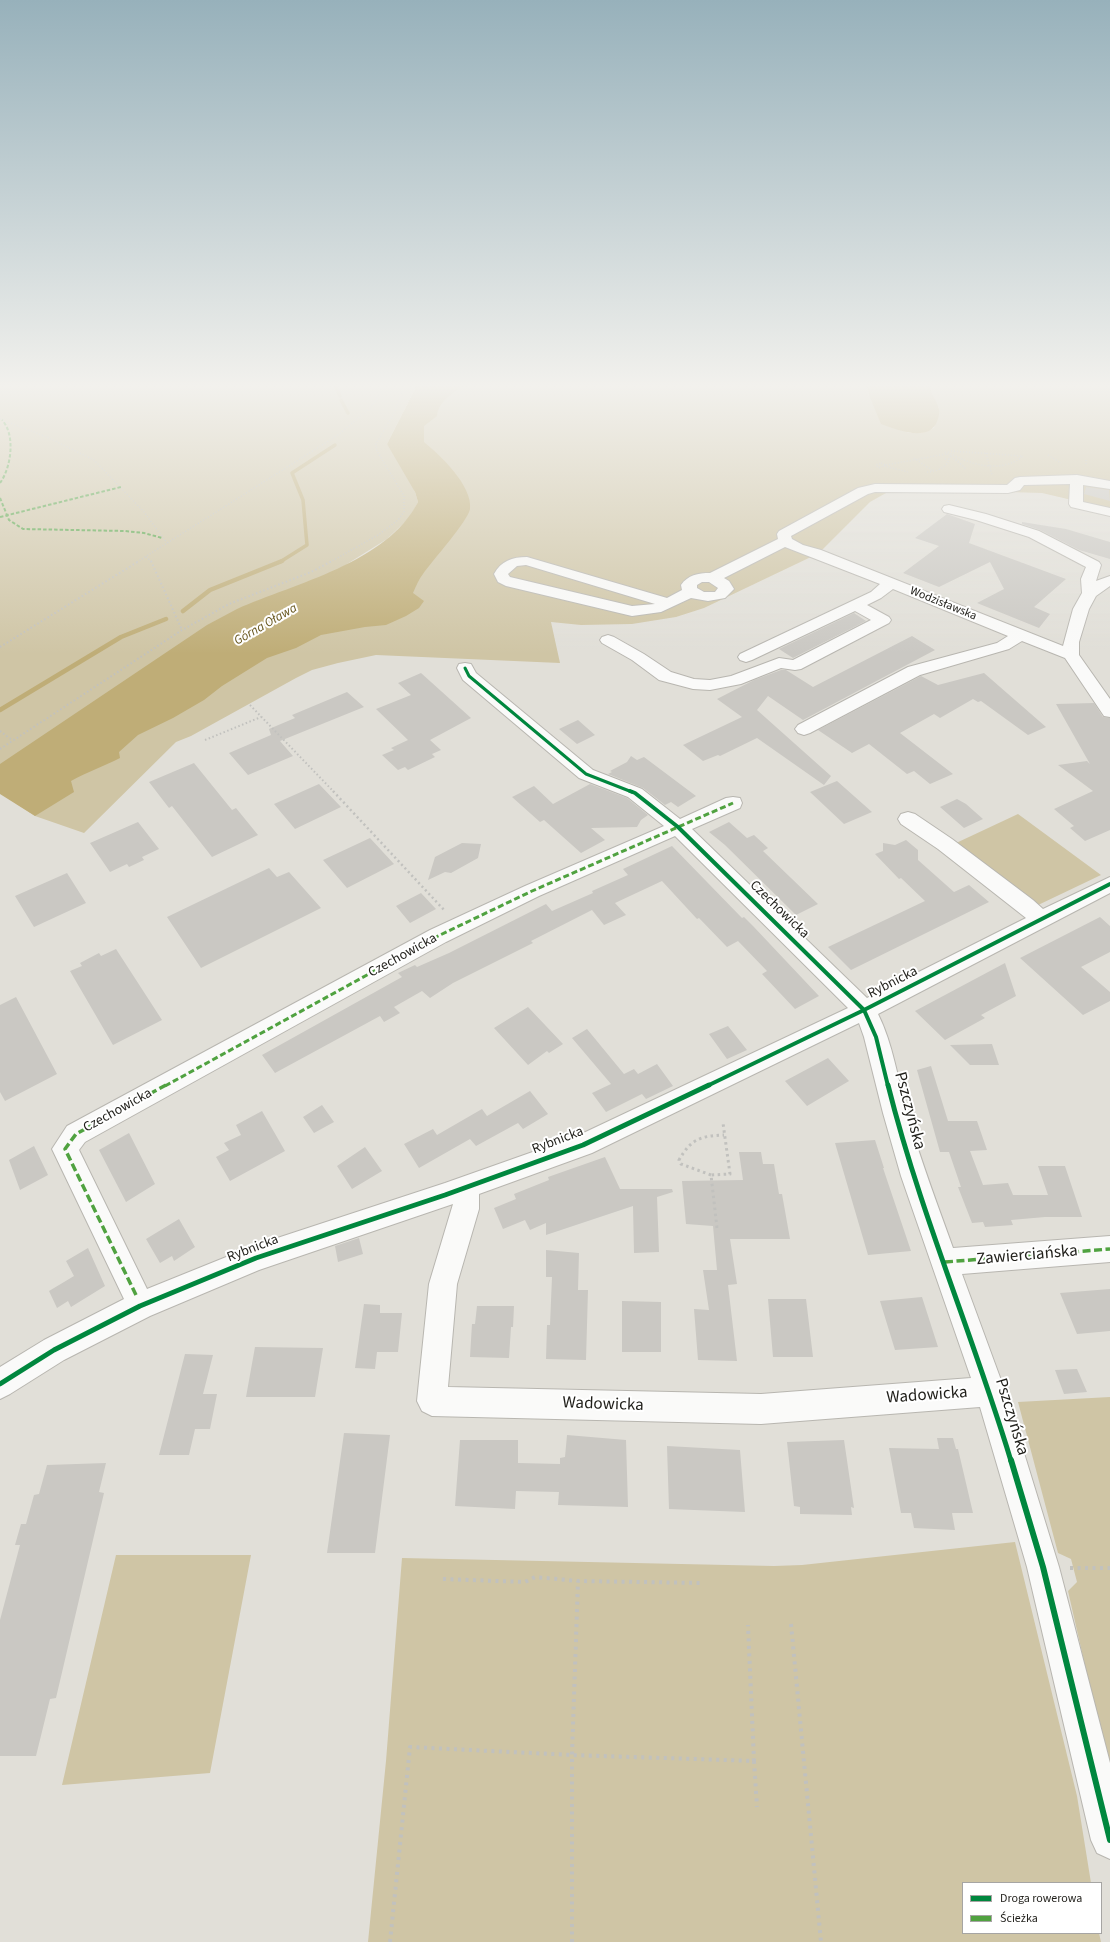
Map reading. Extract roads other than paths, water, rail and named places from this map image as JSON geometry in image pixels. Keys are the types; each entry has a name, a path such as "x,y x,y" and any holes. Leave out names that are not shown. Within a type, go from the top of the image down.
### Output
{"street":[{"path":"940,488 947,480 993,474"},
{"path":"669,603 527,561 515,562 509,565 501,574 503,579 506,581 626,610 642,611 656,609 669,603 691,592 688,587 691,581 701,578 718,581 791,544 784,534 867,490 884,487 940,488 995,474"},
{"path":"998,474 1015,487 1020,481 1077,479 1110,485"},
{"path":"1077,479 1076,504 1110,512"},
{"path":"948,509 981,517 1034,534 1094,565 1088,579 1100,586 1081,609 1071,642 1071,655 1110,712"},
{"name":"Wodzisławska","path":"791,544 1071,655"},
{"path":"746,656 876,595 891,583"},
{"path":"608,640 638,657 665,676 693,684 710,685 735,680 779,663 795,664 883,620 856,604"},
{"path":"804,729 914,671 1003,646 1020,635"},
{"path":"465,668 469,676 586,774 635,793 678,827 733,803"},
{"path":"908,819 945,844 1026,906 1040,919"},
{"name":"Czechowicka","path":"140,1306 131,1283 65,1149 76,1134 438,936 532,891 678,827 864,1010"},
{"name":"Rybnicka","path":"0,1384 54,1350 140,1306 174,1300 256,1258 464,1188 583,1144 864,1010 1110,884"},
{"name":"Pszczyńska","path":"864,1010 876,1037 895,1113 914,1176 990,1391 1043,1567 1106,1815 1110,1840"},
{"name":"Wadowicka","path":"464,1188 467,1196 466,1209 443,1284 432,1400 762,1409 990,1391"},
{"name":"Zawierciańska","path":"945,1262 1110,1249"}],"water":[{"name":"Górna Oława","path":"404,474 455,474 461,481 470,500 468,515 422,576 413,593 424,601 419,608 386,625 365,627 321,635 296,648 267,658 222,686 204,700 173,718 138,735 119,752 120,758 71,781 74,792 35,816 0,794 0,764 207,625 260,599 338,569 385,541 404,523 418,502 415,492"}],"waterway":[{"path":"281,561 307,545 303,500 292,474"},
{"path":"183,611 210,590 281,561"},
{"path":"0,710 121,637 166,619"}]}
